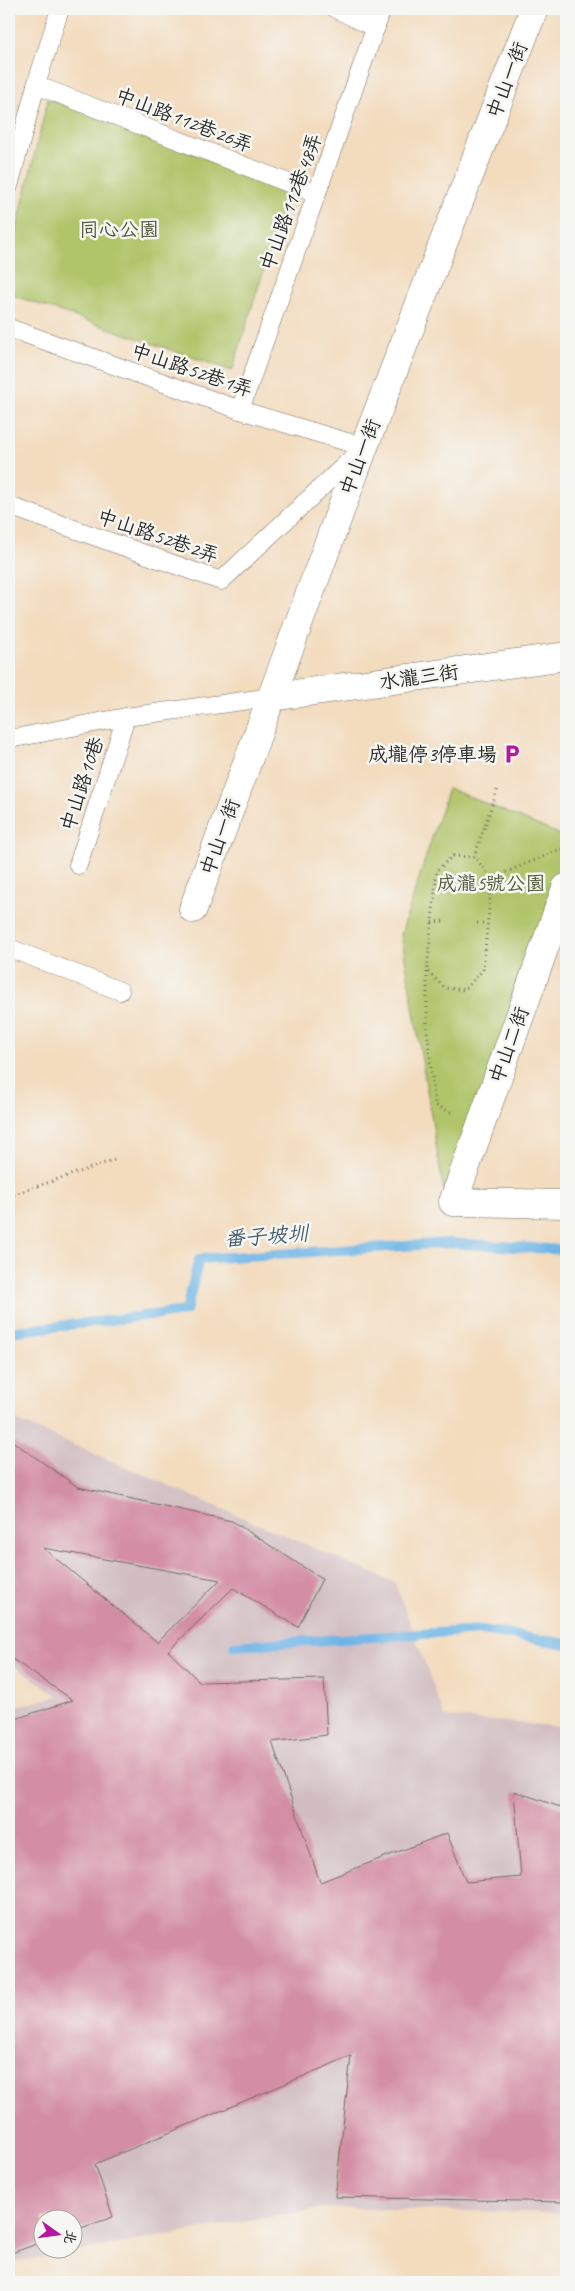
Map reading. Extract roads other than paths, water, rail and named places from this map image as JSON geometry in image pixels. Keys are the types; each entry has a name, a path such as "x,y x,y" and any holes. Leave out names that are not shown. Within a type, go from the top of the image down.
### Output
{"street":[{"name":"中山一街","path":"193,909 364,447 534,9"},
{"name":"水瀧三街","path":"272,697 566,656"},
{"name":"中山二街","path":"566,888 453,1202 566,1204"}],"lane":[{"path":"9,186 36,85 60,9"},
{"path":"336,9 376,28"},
{"name":"中山路112巷48弄","path":"240,410 382,9"},
{"name":"中山路112巷26弄","path":"36,85 317,194"},
{"name":"中山路52巷1弄","path":"9,328 240,410 364,447"},
{"name":"中山路52巷2弄","path":"9,506 221,581 364,447"},
{"name":"中山路10巷","path":"9,739 126,717 272,697"},
{"name":"中山路10巷","path":"78,865 126,717"},
{"path":"9,948 120,991"}],"waterway":[{"name":"番子坡圳","path":"9,1332 186,1311 199,1259 450,1243 566,1250"},
{"path":"234,1646 482,1630 566,1644"}],"place":[{"name":"成壠停3停車場","path":"512,754"}],"park label":[{"name":"同心公園","path":"119,229"},
{"name":"成瀧5號公園","path":"491,883"}]}
